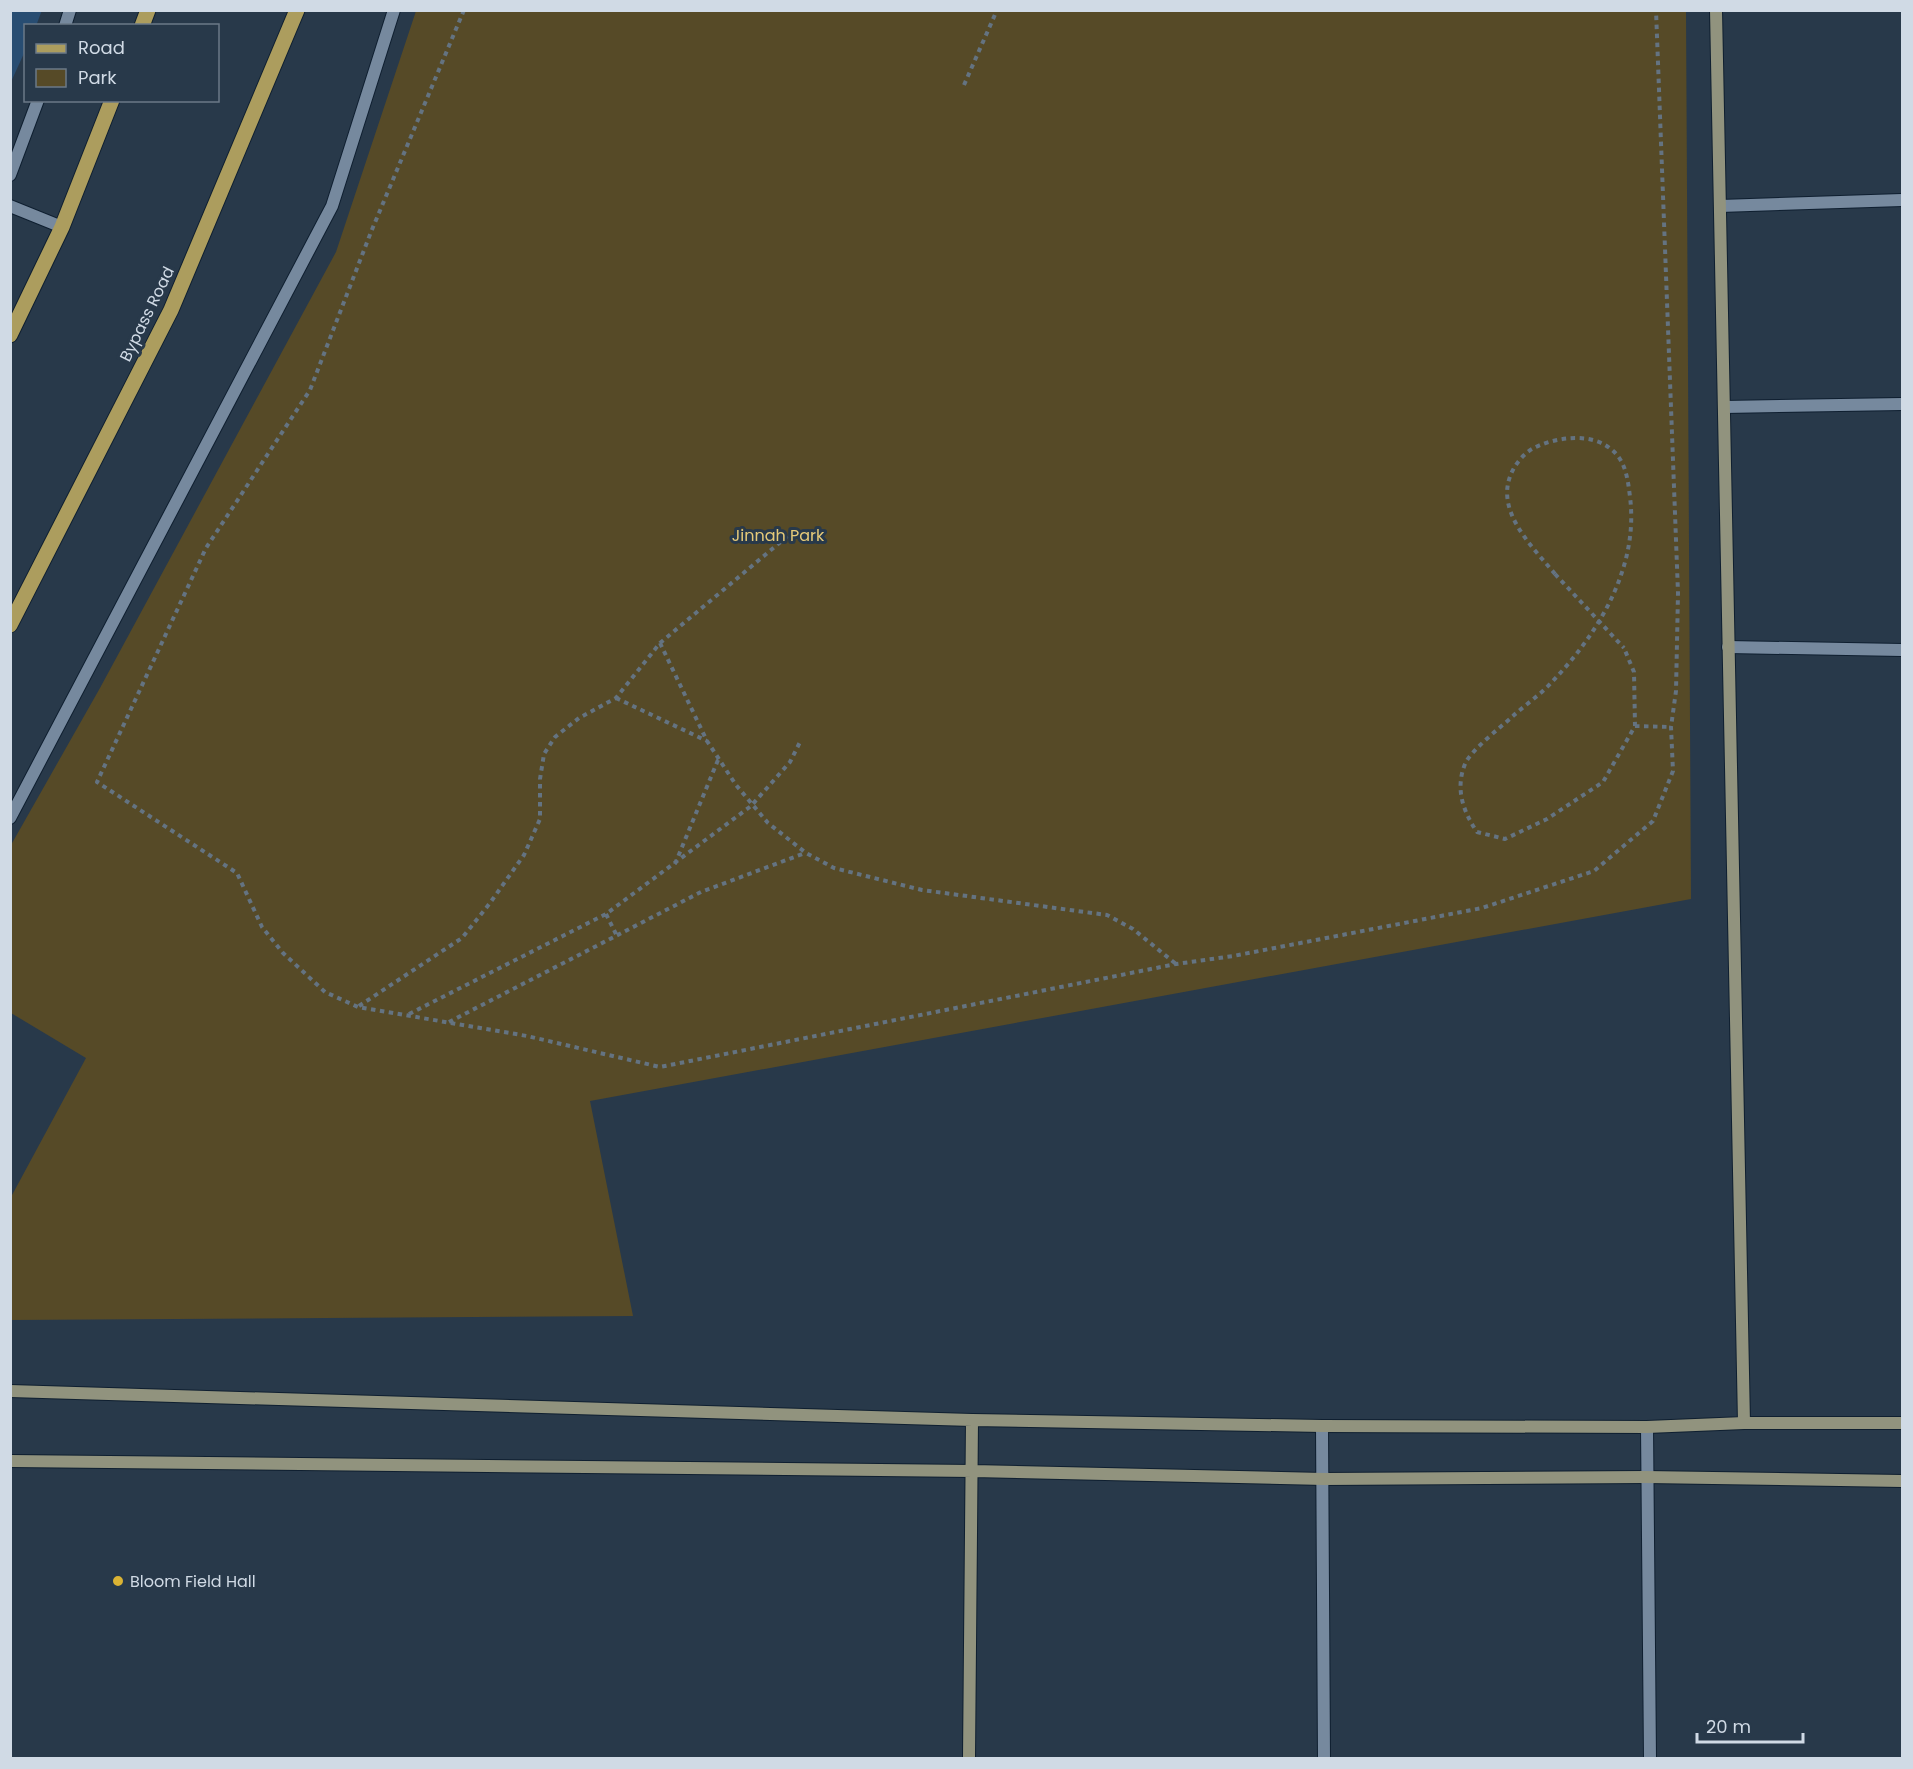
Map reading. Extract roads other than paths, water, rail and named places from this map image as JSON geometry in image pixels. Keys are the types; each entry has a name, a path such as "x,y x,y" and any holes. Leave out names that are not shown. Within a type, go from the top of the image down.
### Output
{"main road":[{"name":"Bypass Road","path":"10,625 171,310 297,10"},
{"path":"1716,10 1744,1423"},
{"path":"10,335 62,227 111,102"},
{"path":"10,1391 972,1420 1323,1426 1647,1427 1744,1423 1902,1423"},
{"path":"969,1758 972,1420"},
{"path":"10,1461 973,1471 1324,1479 1646,1477 1902,1481"}],"street":[{"path":"10,818 332,206 394,10"},
{"path":"10,175 37,102"},
{"path":"1720,206 1902,200"},
{"path":"10,206 62,227"},
{"path":"1724,407 1902,404"},
{"path":"1728,647 1902,650"},
{"path":"1323,1426 1324,1758"},
{"path":"1647,1427 1650,1758"}],"place":[{"name":"Bloom Field Hall","path":"118,1581"}],"park label":[{"name":"Jinnah Park","path":"778,535"}]}
